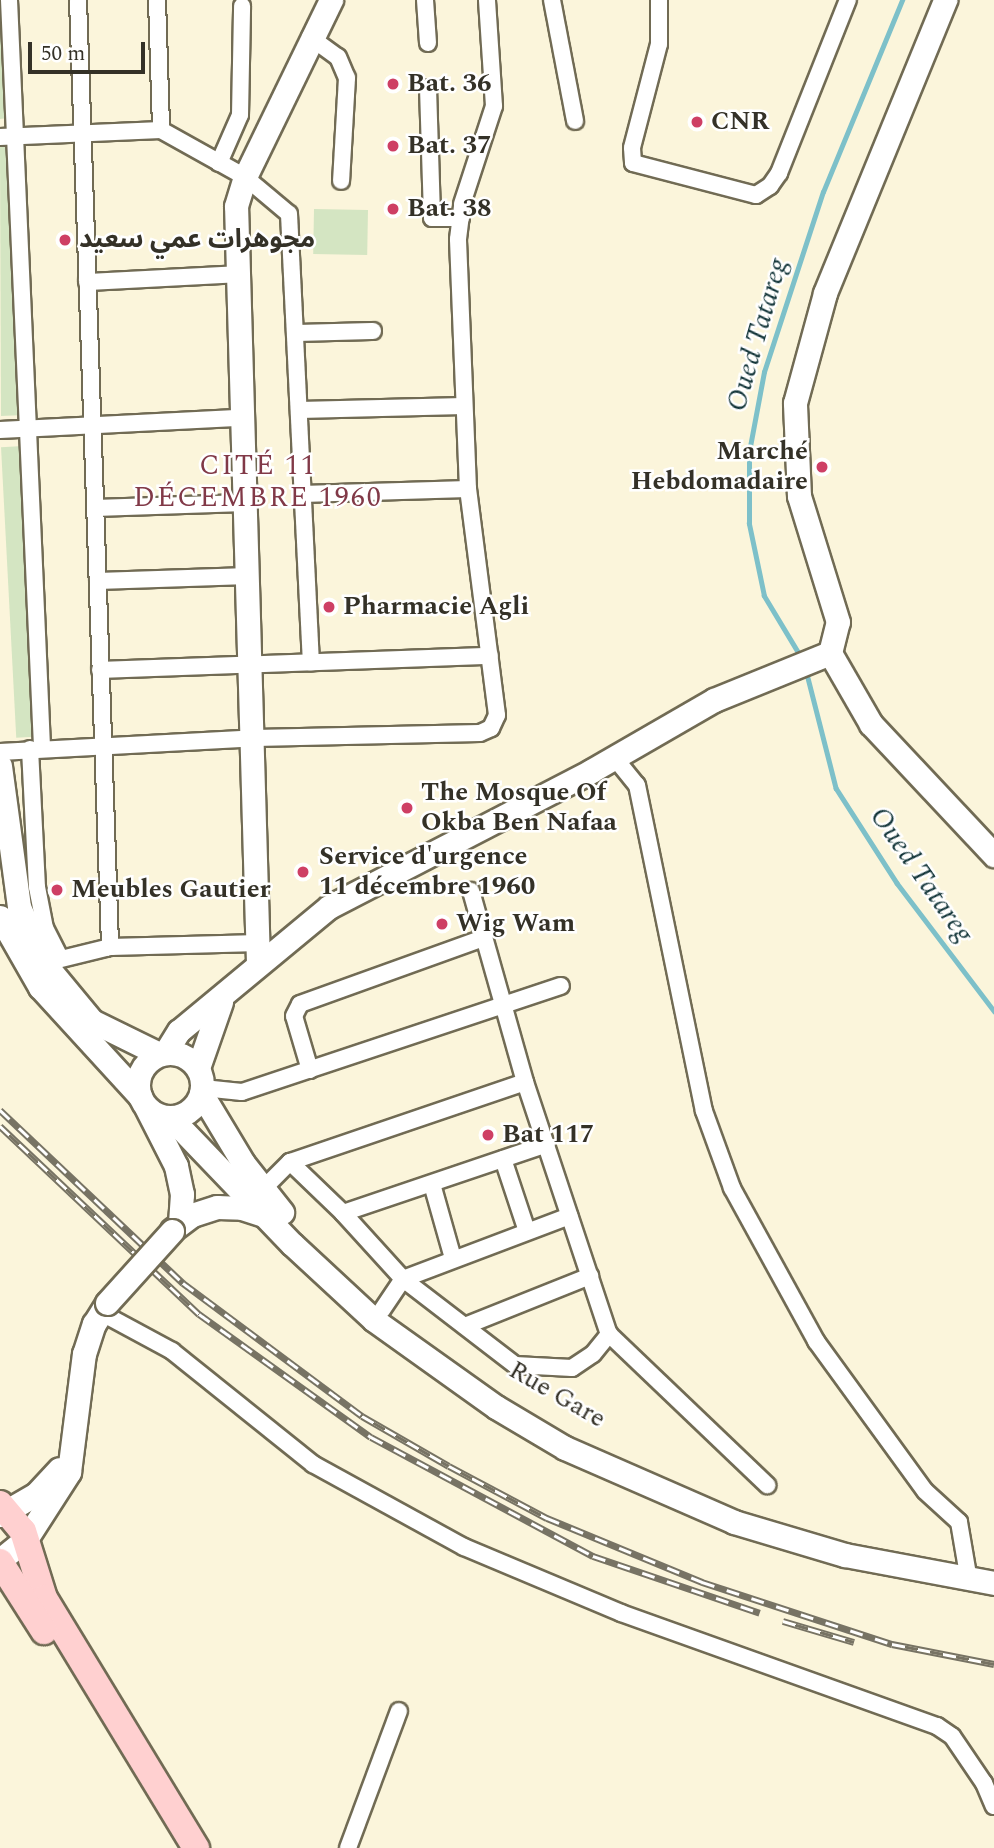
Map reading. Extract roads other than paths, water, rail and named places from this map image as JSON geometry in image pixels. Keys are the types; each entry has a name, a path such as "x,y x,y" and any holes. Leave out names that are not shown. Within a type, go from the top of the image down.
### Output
{"main road":[{"path":"259,953 255,738 241,418 236,206 245,177 310,37 331,0"},
{"path":"143,1102 143,1067 162,1054 178,1031 225,992 259,953 374,881 614,757 714,700 821,656 838,622 799,496 795,403 825,293 945,0"},
{"path":"821,656 871,724 994,855"},
{"path":"0,766 19,907 52,961 93,1021 162,1054 184,1055 201,1083"},
{"path":"0,917 40,987 143,1102 178,1173 181,1223"},
{"path":"179,1115 201,1083 206,1035 225,992"},
{"name":"Rue Gare","path":"201,1083 262,1190 323,1256 382,1310 503,1397 630,1467 737,1511 850,1545 994,1572"},
{"path":"143,1102 179,1115 193,1143 181,1223"},
{"name":"Rue Gare","path":"193,1143 374,1320 496,1407 565,1448 734,1522 845,1555 994,1583"},
{"path":"177,1848 0,1561 26,1539 67,1477 84,1354 104,1307 181,1223 230,1206 266,1216"},
{"path":"72,1453 36,1494 2,1510 26,1539 40,1590 197,1848"}],"street":[{"path":"9,0 31,429 37,887 52,961 110,947 259,953"},
{"path":"78,0 110,947"},
{"path":"156,0 161,130"},
{"path":"425,0 428,43"},
{"path":"0,752 103,744 480,733 491,728 497,716 468,489 461,218 494,106 487,0"},
{"path":"552,0 575,121"},
{"path":"659,0 659,44 632,148 633,163 755,195 771,186 779,173 848,0"},
{"path":"219,163 240,115 242,6"},
{"path":"310,37 338,57 347,78 341,181"},
{"path":"428,88 432,218 461,218"},
{"path":"0,137 161,130 245,177 289,214 311,662"},
{"path":"88,282 238,274"},
{"path":"296,333 373,331"},
{"path":"299,410 464,405"},
{"path":"0,430 241,418"},
{"path":"302,495 468,489"},
{"path":"95,508 245,503"},
{"path":"97,581 248,576"},
{"path":"100,670 490,656"},
{"path":"614,757 637,785 704,1111 732,1188 816,1341 925,1491 959,1522 967,1569"},
{"path":"471,891 525,1082 609,1334 767,1485"},
{"path":"310,1070 294,1016 300,1004 484,937"},
{"path":"201,1083 242,1092 561,986"},
{"path":"262,1190 290,1163 525,1082"},
{"path":"343,1213 547,1144"},
{"path":"503,1159 527,1231"},
{"path":"290,1163 343,1213 403,1279 515,1365 572,1368 593,1354 609,1334"},
{"path":"432,1184 453,1258"},
{"path":"382,1310 403,1279 570,1216"},
{"path":"465,1326 590,1276"},
{"path":"104,1307 172,1351 313,1464 464,1547 621,1613 937,1726 952,1737 984,1783 994,1806"},
{"path":"348,1848 399,1711"}],"waterway":[{"name":"Oued Tatareg","path":"800,656 764,596 749,524 749,452 764,372 823,192 902,0"},
{"name":"Oued Tatareg","path":"806,670 836,788 897,883 994,1011"}],"railway":[{"path":"0,1110 183,1283 362,1416 449,1466 547,1518 702,1582 892,1644 994,1664"},
{"path":"0,1126 199,1314 371,1437 593,1556 760,1613"},
{"path":"783,1621 854,1642"}],"place":[{"name":"Bat. 36","path":"393,84"},
{"name":"CNR","path":"697,122"},
{"name":"Bat. 37","path":"393,146"},
{"name":"Bat. 38","path":"393,209"},
{"name":"مجوهرات عمي سعيد","path":"65,240"},
{"name":"Marché Hebdomadaire","path":"822,467"},
{"name":"Pharmacie Agli","path":"329,607"},
{"name":"The Mosque Of Okba Ben Nafaa","path":"407,808"},
{"name":"Service d'urgence 11 décembre 1960","path":"303,872"},
{"name":"Meubles Gautier","path":"57,890"},
{"name":"Wig Wam","path":"442,924"},
{"name":"Bat 117","path":"488,1135"}],"district":[{"name":"CITÉ 11 DÉCEMBRE 1960","path":"258,482"}]}
